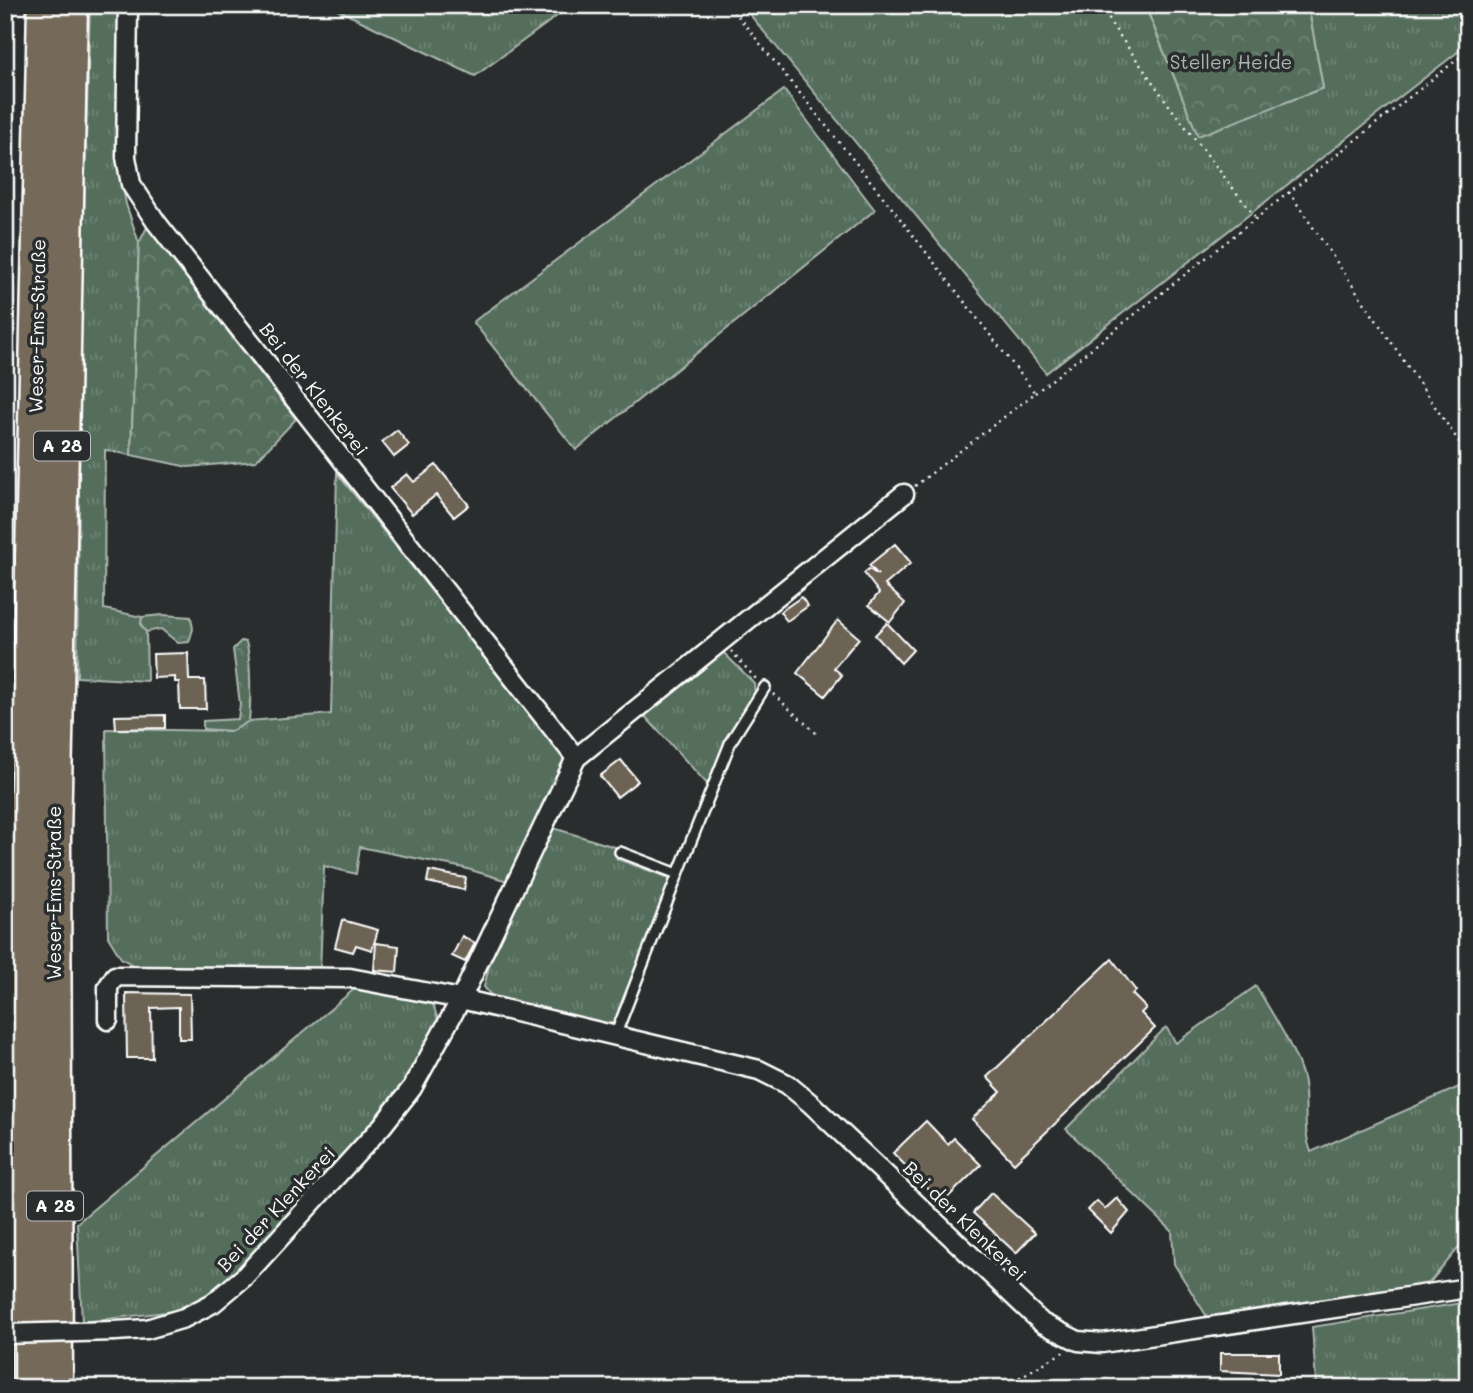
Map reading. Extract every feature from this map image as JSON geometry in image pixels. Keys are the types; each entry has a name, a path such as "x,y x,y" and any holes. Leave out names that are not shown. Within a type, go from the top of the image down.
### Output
{"highway":[{"name":"Weser-Ems-Straße","path":"39,1025 29,663 44,5"},
{"name":"Weser-Ems-Straße","path":"39,1025 55,798 71,5"},
{"name":"A 28","path":"29,1388 39,1025"},
{"name":"A 28","path":"39,1025 57,1388"}],"street":[{"name":"Bei der Klenkerei","path":"128,5 126,157 131,184 156,222 576,758"},
{"name":"Bei der Klenkerei","path":"5,1334 147,1329 184,1318 213,1303 244,1277 382,1126 412,1088 461,999 576,758 904,494"},
{"name":"Bei der Klenkerei","path":"108,1020 108,987 115,976 350,978 461,999 759,1070 787,1084 1042,1324 1078,1341 1102,1343 1468,1289"}],"lane":[{"path":"615,1037 731,741 765,687"},
{"path":"620,852 678,874"}],"path":[{"path":"729,5 1035,393"},
{"path":"1103,5 1112,24 1171,108 1256,219"},
{"path":"904,494 1468,51"},
{"path":"1289,192 1468,455"},
{"path":"1001,1388 1054,1359 1078,1341"}],"green space":[{"path":"90,5 121,5 118,161 126,204 139,243 131,455 105,450 104,609 142,617 141,625 146,632 147,681 77,677 81,311"},
{"path":"328,5 572,5 475,76"},
{"path":"742,5 1145,5 1198,135 1323,88 1308,5 1468,5 1468,44 1046,373"},
{"name":"Steller Heide","path":"1145,5 1308,5 1323,88 1198,136"},
{"path":"784,90 875,210 576,450 473,322"},
{"path":"147,227 296,419 256,461 188,467 131,455 139,243"},
{"path":"337,473 567,760 511,882 464,868 360,847 356,874 324,866 320,972 138,968 121,958 108,937 106,729 231,731 249,721 331,714"},
{"path":"142,617 191,617 193,629 189,642 178,643 161,629 146,632 141,625"},
{"path":"241,641 246,642 249,658 249,721 232,731 203,729 203,721 238,719 240,704 233,649"},
{"path":"722,651 754,683 755,694 727,739 708,785 642,713"},
{"path":"550,827 621,849 617,859 672,879 616,1020 607,1026 494,999 484,987 495,942"},
{"path":"359,985 417,997 433,1004 438,1020 414,1076 249,1263 218,1290 183,1310 82,1322 77,1223"},
{"path":"1256,986 1284,1033 1301,1072 1311,1152 1468,1083 1468,1237 1425,1288 1209,1320 1174,1264 1172,1231 1066,1129 1166,1027 1176,1043"},
{"path":"1468,1302 1468,1388 1294,1388 1316,1382 1312,1327"}],"building":[{"path":"397,430 409,445 394,457 382,442"},
{"path":"436,465 469,505 454,517 436,495 412,514 390,488 407,474 414,482"},
{"path":"895,544 911,563 885,585 905,603 890,622 869,605 879,593 864,573 869,569 878,575 869,565"},
{"path":"801,597 808,606 787,621 780,612"},
{"path":"838,620 859,638 834,668 842,675 825,696 797,673"},
{"path":"887,623 913,650 901,663 875,635"},
{"path":"188,653 189,680 205,680 206,709 180,709 179,682 175,682 175,677 154,678 153,654"},
{"path":"165,715 165,728 116,729 115,716"},
{"path":"621,760 638,781 617,797 600,776"},
{"path":"429,871 466,878 464,890 427,882"},
{"path":"342,920 378,930 372,950 356,945 353,952 335,947"},
{"path":"462,936 475,943 465,962 452,956"},
{"path":"376,943 399,946 397,972 374,970"},
{"path":"1112,959 1136,991 1132,994 1146,1008 1141,1013 1155,1028 1014,1163 972,1119 1001,1092 987,1077"},
{"path":"126,993 190,994 191,1039 179,1039 179,1007 151,1008 152,1058 127,1058"},
{"path":"926,1121 948,1144 954,1138 981,1165 942,1203 893,1153"},
{"path":"991,1193 1035,1233 1016,1253 973,1213"},
{"path":"1117,1198 1129,1212 1111,1233 1088,1210 1097,1201 1105,1209"},
{"path":"1220,1353 1279,1353 1279,1374 1220,1371"}],"waterway":[{"path":"12,5 12,10"}]}
